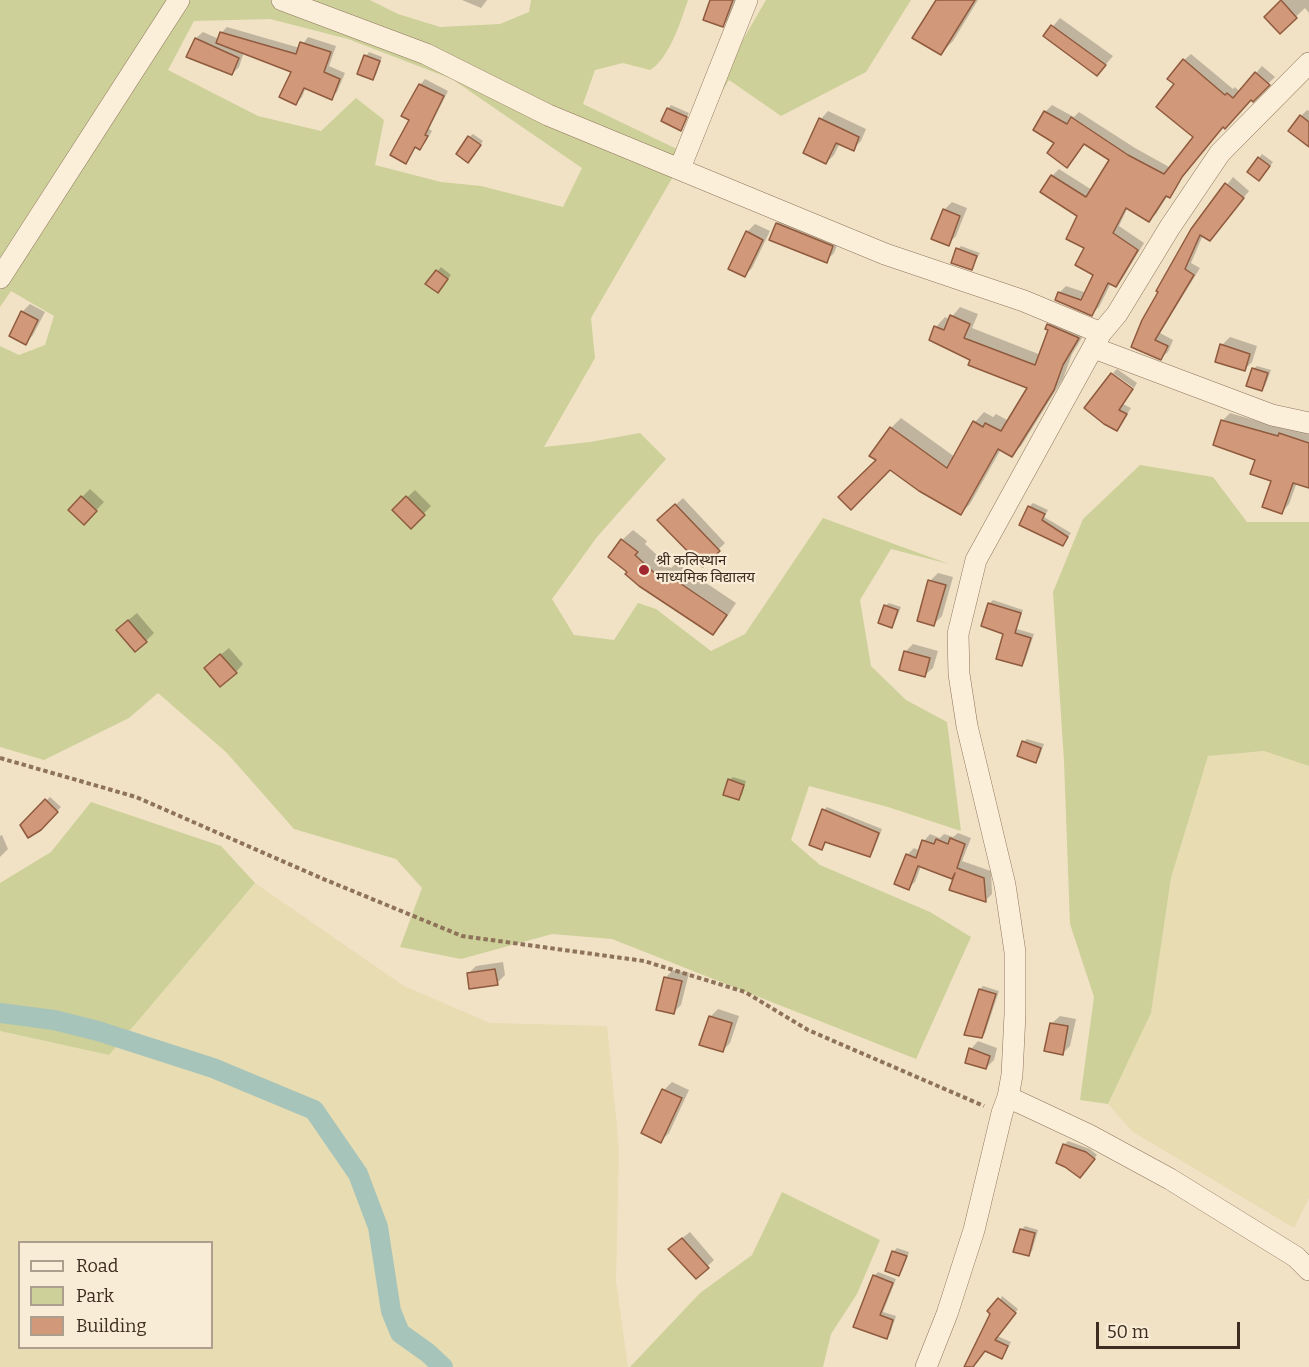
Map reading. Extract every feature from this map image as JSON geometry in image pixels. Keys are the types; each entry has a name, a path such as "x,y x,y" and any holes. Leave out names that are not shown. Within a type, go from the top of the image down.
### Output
{"street":[{"path":"0,278 179,0"},
{"path":"282,0 426,54 548,115 885,254 1024,301 1098,340 1272,415 1309,423"},
{"path":"680,168 747,0"},
{"path":"926,1367 947,1314 974,1230 1005,1105 1015,1014 1015,952 1005,885 967,726 959,674 958,634 976,560 1098,340 1117,314 1170,227 1220,153 1309,63"},
{"path":"1005,1105 1089,1135 1170,1179 1296,1257 1309,1270"}],"path":[{"path":"0,758 136,797 321,878 462,936 644,961 745,992 808,1030 1005,1105"}],"shaded area":[{"path":"1264,751 1309,766 1309,1198 1294,1228 1133,1132 1108,1104 1151,1013 1171,878 1208,756"},
{"path":"255,883 404,986 490,1023 607,1026 619,1148 616,1281 628,1367 0,1367 0,1031 109,1055"}],"green space":[{"path":"0,0 370,0 398,14 440,27 500,24 529,12 531,0 688,0 674,39 657,65 650,70 623,63 595,70 583,104 679,150 766,0 911,0 866,72 781,116 729,80 591,318 595,358 544,447 640,433 666,459 597,537 552,599 574,635 614,640 638,603 656,609 711,651 745,634 823,518 949,564 891,549 860,600 871,666 906,700 947,722 961,831 888,807 809,786 791,840 820,865 930,912 971,937 916,1059 612,939 552,934 461,959 400,947 422,888 396,859 294,829 226,752 158,693 129,718 44,760 0,747 0,346 19,355 45,345 54,316 11,291 0,307","holes":["270,19 348,39 452,79 582,168 563,207 481,186 441,182 375,165 384,120 356,98 321,131 258,116 168,70 194,21"]},
{"path":"1140,465 1213,477 1247,522 1309,522 1309,766 1264,751 1208,756 1171,878 1151,1013 1108,1104 1080,1100 1094,997 1070,924 1064,761 1053,592 1083,519"},
{"path":"91,802 221,846 255,883 109,1055 0,1031 0,883 51,852"},
{"path":"782,1192 880,1240 857,1294 831,1334 823,1367 630,1367 700,1293 752,1255"}],"building":[{"path":"710,0 733,0 723,27 703,20"},
{"path":"936,0 975,0 941,55 912,38"},
{"path":"1281,0 1297,18 1280,34 1264,17"},
{"path":"1051,25 1106,65 1097,76 1043,36"},
{"path":"220,32 296,54 300,42 331,52 324,72 340,79 332,100 304,88 296,105 279,97 291,72 216,43"},
{"path":"195,38 239,58 232,75 186,57"},
{"path":"364,55 380,61 373,80 357,74"},
{"path":"1183,59 1225,95 1227,93 1233,98 1255,72 1270,85 1253,102 1251,100 1225,129 1223,127 1182,177 1170,198 1166,196 1149,222 1126,208 1113,233 1138,250 1116,287 1108,283 1092,316 1055,300 1058,292 1081,300 1093,275 1075,265 1084,248 1066,239 1077,216 1040,192 1051,175 1086,197 1109,160 1084,144 1067,168 1047,153 1054,143 1033,130 1044,111 1067,124 1071,117 1128,155 1164,174 1193,137 1156,107 1174,84 1167,79"},
{"path":"419,84 444,96 425,135 428,136 420,150 415,147 406,164 390,155 409,120 401,116"},
{"path":"667,108 687,117 681,131 661,121"},
{"path":"1300,115 1309,122 1309,147 1288,131"},
{"path":"819,118 859,137 854,151 836,143 826,164 803,153"},
{"path":"468,136 481,145 468,163 456,154"},
{"path":"1258,157 1270,166 1259,181 1247,172"},
{"path":"1225,183 1244,198 1210,241 1200,235 1185,269 1194,275 1155,340 1168,346 1161,360 1131,347 1142,320 1158,292 1156,291 1191,229"},
{"path":"943,209 960,216 949,246 931,239"},
{"path":"776,223 833,246 827,263 769,240"},
{"path":"746,231 763,240 745,277 728,269"},
{"path":"956,248 977,256 972,270 951,263"},
{"path":"436,270 448,279 438,293 425,284"},
{"path":"21,311 38,320 26,345 9,336"},
{"path":"950,315 970,324 964,338 1035,365 1048,330 1045,329 1047,324 1079,338 1063,365 1054,390 1012,457 998,449 961,515 919,491 890,470 851,510 838,497 876,460 869,456 890,427 947,468 973,421 983,427 985,423 1001,431 1027,388 968,365 970,360 929,340 934,326 944,330"},
{"path":"1220,344 1250,354 1245,371 1215,362"},
{"path":"1252,368 1268,373 1262,391 1246,386"},
{"path":"1111,373 1133,389 1119,410 1127,414 1117,431 1084,408"},
{"path":"1221,420 1278,436 1279,433 1309,443 1309,488 1293,483 1282,514 1262,507 1271,481 1250,474 1255,460 1213,445"},
{"path":"81,496 97,511 84,525 68,510"},
{"path":"406,496 425,515 411,529 392,510"},
{"path":"675,504 720,551 703,567 657,520"},
{"path":"1028,506 1045,514 1042,520 1068,537 1063,546 1019,525"},
{"path":"621,539 638,552 635,555 661,579 665,573 727,615 713,635 639,586 625,574 627,572 608,557"},
{"path":"928,580 946,585 934,626 917,621"},
{"path":"988,603 1021,613 1015,633 1031,638 1022,666 996,659 1003,634 981,626"},
{"path":"884,605 898,610 892,628 878,623"},
{"path":"128,620 147,642 135,652 116,630"},
{"path":"904,651 930,658 925,677 899,670"},
{"path":"220,654 237,673 220,687 204,668"},
{"path":"1022,741 1041,748 1036,763 1017,756"},
{"path":"728,779 744,785 739,800 723,795"},
{"path":"45,799 58,812 41,830 28,838 20,825"},
{"path":"822,809 879,833 870,857 825,842 822,850 809,845"},
{"path":"950,838 965,844 957,868 984,878 986,902 949,890 955,873 952,879 918,866 909,890 894,884 906,854 916,858 922,840 934,844 936,839 948,844"},
{"path":"495,969 498,985 469,989 467,973"},
{"path":"664,977 682,981 674,1014 656,1010"},
{"path":"979,989 996,994 982,1038 964,1035"},
{"path":"709,1016 732,1023 723,1052 699,1045"},
{"path":"1050,1023 1068,1026 1063,1055 1044,1051"},
{"path":"969,1048 990,1056 986,1069 965,1063"},
{"path":"662,1089 682,1098 661,1143 641,1133"},
{"path":"1063,1144 1086,1152 1095,1159 1080,1178 1056,1163"},
{"path":"1020,1229 1035,1233 1029,1256 1013,1252"},
{"path":"682,1238 709,1268 696,1279 668,1249"},
{"path":"892,1251 907,1256 899,1276 885,1271"},
{"path":"873,1275 893,1283 880,1315 893,1320 887,1339 853,1327"},
{"path":"998,1298 1016,1313 995,1340 1008,1346 1002,1359 985,1351 973,1367 964,1367 990,1314 987,1311"}],"waterway":[{"path":"0,1013 54,1020 98,1031 213,1068 314,1110 358,1174 378,1227 391,1311 400,1333 443,1367"}],"place":[{"name":"श्री कलिस्थान माध्यमिक विद्यालय","path":"644,570"}]}
